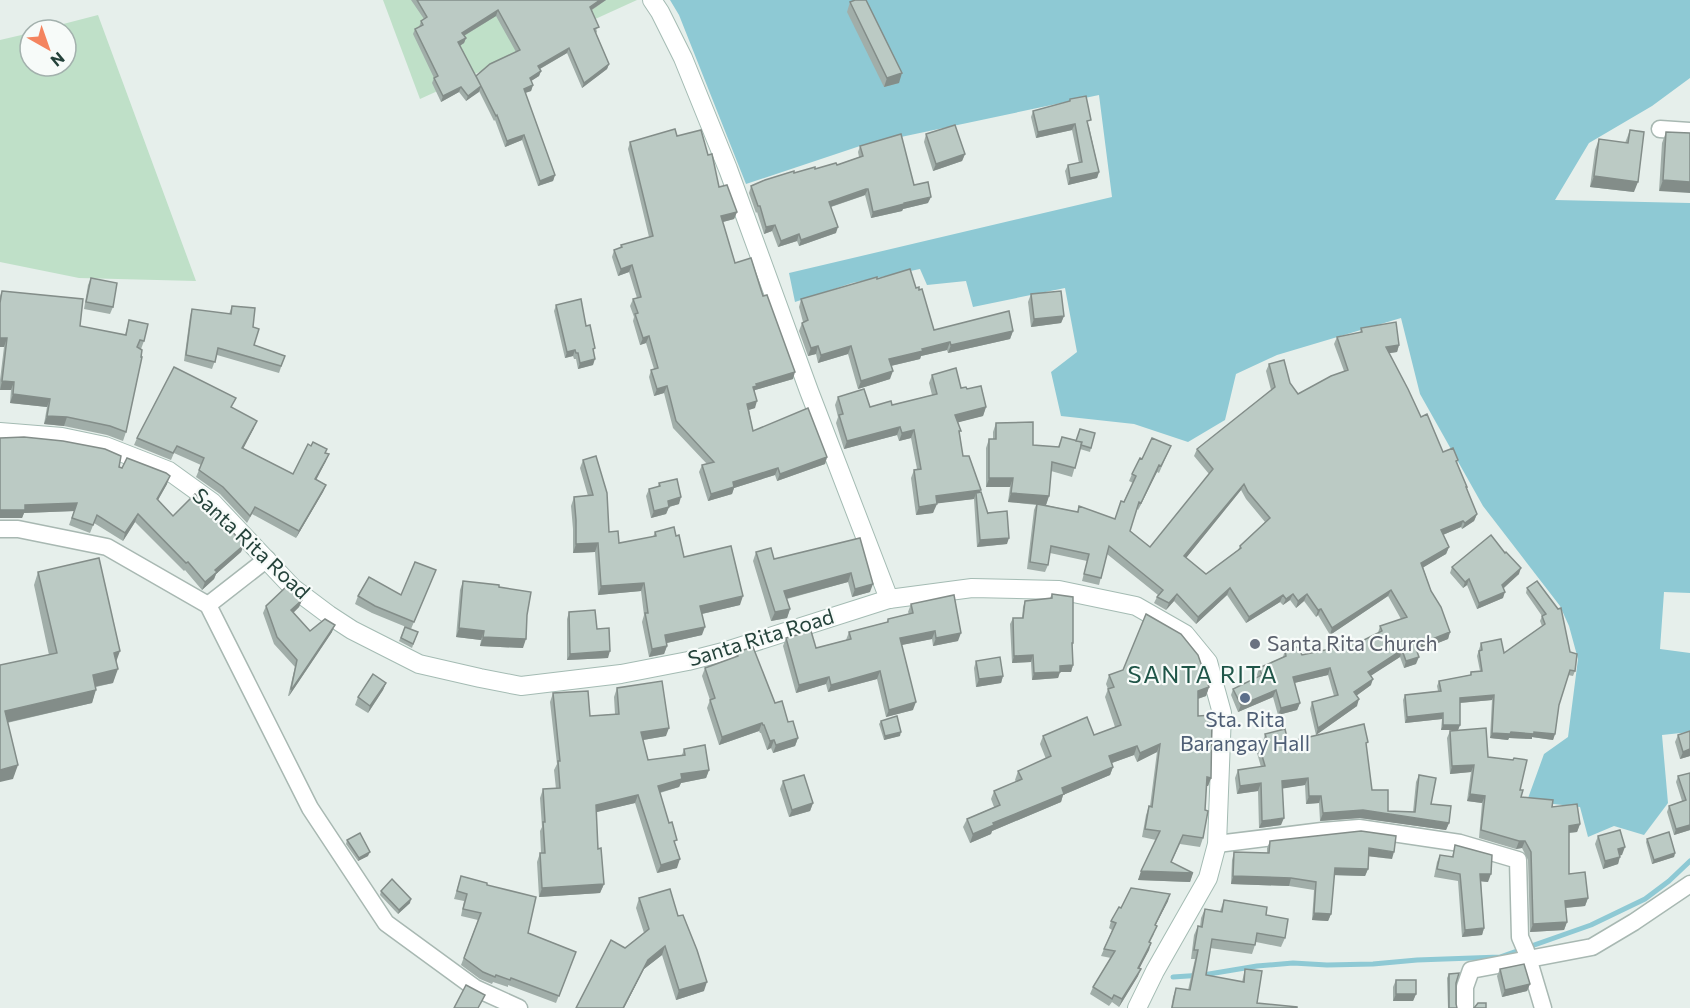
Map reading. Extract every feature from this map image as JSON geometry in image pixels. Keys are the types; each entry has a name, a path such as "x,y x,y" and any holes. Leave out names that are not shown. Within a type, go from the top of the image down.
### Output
{"street":[{"path":"652,0 683,58 728,169 889,598"},
{"path":"1660,129 1690,131"},
{"name":"Santa Rita Road","path":"0,432 62,437 105,446 169,471 212,502 293,588 352,630 429,666 520,686 621,674 688,661 723,652 889,598 972,588 1059,590 1136,606 1185,634 1208,662 1222,713 1217,844 1208,878 1155,971 1137,1008"},
{"path":"0,529 18,529 107,547 208,605 310,808 386,923 475,988 519,1008"},
{"path":"208,605 267,559"},
{"path":"1217,844 1359,828 1460,843 1518,860 1525,949 1543,1008"},
{"path":"1465,1008 1465,987 1471,970 1525,949 1592,947 1690,884"}],"green space":[{"path":"383,0 637,0 420,99"},
{"path":"98,15 196,281 79,278 0,262 0,40 18,36 18,78 78,78 78,20"}],"water":[{"path":"670,0 1690,0 1690,78 1652,106 1589,143 1555,200 1690,203 1690,593 1664,592 1660,649 1690,653 1690,732 1662,735 1668,803 1644,835 1614,826 1588,837 1580,807 1527,801 1544,754 1568,737 1578,659 1569,626 1560,606 1483,506 1420,394 1401,318 1277,355 1236,374 1225,420 1188,442 1134,424 1061,416 1051,372 1077,352 1065,288 973,307 966,281 927,285 920,269 852,283 795,302 789,273 1112,197 1099,95 863,145 746,184 679,15"}],"building":[{"path":"417,0 600,0 590,7 599,27 594,29 609,64 584,83 569,48 538,66 541,71 530,78 533,85 524,89 555,175 540,181 524,135 507,141 497,115 481,86 468,96 461,87 443,96 434,78 438,76 415,29 423,25 421,21 427,17","holes":["498,10 520,50 490,64 476,76 481,86 458,42 466,38 462,33"]},
{"path":"866,0 902,73 887,78 850,2"},
{"path":"1086,96 1091,120 1087,121 1099,172 1070,178 1068,165 1082,162 1075,124 1038,132 1033,111"},
{"path":"955,125 965,154 936,164 926,134"},
{"path":"675,129 677,136 701,130 708,155 712,154 719,187 727,185 737,212 721,216 735,263 751,258 763,296 767,295 795,372 756,384 757,386 753,387 757,401 747,404 753,431 808,408 827,457 780,474 778,468 733,482 734,487 711,494 702,465 714,462 676,421 667,386 657,389 651,370 658,368 649,336 643,338 635,314 638,313 633,299 641,297 632,265 621,269 614,250 622,247 621,245 653,236 630,142"},
{"path":"1630,130 1644,132 1638,182 1594,176 1599,139 1628,143"},
{"path":"1666,132 1690,133 1690,182 1663,180"},
{"path":"901,134 914,185 928,182 931,197 873,212 868,189 866,189 829,202 838,227 801,240 799,234 781,241 775,225 766,227 751,186 794,171 794,173 836,163 837,165 863,156 860,146"},
{"path":"910,269 916,288 922,289 934,330 1009,311 1013,331 951,345 950,342 889,359 893,371 861,381 851,346 821,355 818,346 811,348 802,323 808,320 801,299"},
{"path":"91,278 117,283 113,307 86,302"},
{"path":"2,291 83,299 80,326 126,335 129,320 148,324 144,341 140,340 137,347 142,350 142,357 126,432 110,426 67,417 47,416 50,399 13,394 14,382 2,381 7,338 0,338"},
{"path":"1061,291 1064,316 1034,319 1031,294"},
{"path":"581,299 586,326 590,325 595,359 580,363 575,350 567,352 556,305"},
{"path":"232,306 255,308 253,327 259,329 254,345 285,356 281,366 218,348 215,362 186,355 192,309 231,314"},
{"path":"1396,322 1399,345 1386,347 1421,417 1427,414 1443,452 1453,448 1477,514 1465,523 1463,521 1441,530 1449,547 1421,563 1450,632 1415,646 1419,657 1406,661 1402,650 1368,672 1373,679 1354,692 1359,699 1318,728 1312,702 1338,695 1330,668 1293,677 1300,703 1281,708 1276,690 1241,705 1233,689 1262,675 1259,668 1286,656 1285,650 1297,647 1302,655 1357,641 1358,643 1382,631 1380,626 1407,617 1391,590 1332,628 1321,609 1318,610 1307,594 1298,601 1293,594 1286,599 1283,595 1249,617 1230,588 1198,617 1177,594 1169,603 1157,597 1163,590 1109,546 1101,578 1084,574 1089,554 1051,546 1048,565 1030,562 1037,504 1078,512 1079,506 1115,519 1121,501 1124,502 1136,476 1132,474 1152,438 1171,446 1141,503 1139,502 1130,531 1150,547 1213,469 1197,449 1275,387 1269,364 1284,360 1290,383 1298,394 1331,376 1348,370 1337,337 1362,332 1361,328","holes":["1244,484 1270,518 1240,546 1241,548 1206,574 1184,556"]},
{"path":"174,367 236,398 231,407 257,421 242,448 293,474 308,444 311,446 313,442 327,449 325,453 329,454 315,479 326,485 299,531 255,507 250,516 223,487 199,470 204,458 177,446 173,453 137,438"},
{"path":"956,368 961,388 981,386 986,407 955,415 961,431 959,431 963,456 969,456 981,490 936,496 937,504 919,507 914,470 921,469 914,430 902,433 900,427 847,441 839,415 843,414 838,397 864,389 870,407 891,401 892,405 937,394 932,375"},
{"path":"1033,422 1033,445 1059,447 1062,437 1082,442 1075,468 1052,462 1049,496 1011,493 1013,478 989,478 989,439 996,439 996,423"},
{"path":"1080,429 1095,433 1091,448 1076,441"},
{"path":"24,437 105,449 121,456 119,467 122,468 127,458 166,473 170,476 157,499 173,516 195,494 207,503 244,545 215,570 217,572 205,582 188,562 186,563 138,514 125,533 97,515 93,525 72,518 77,503 25,505 25,510 0,510 0,438"},
{"path":"596,456 607,493 609,532 618,531 619,543 656,536 655,532 674,527 676,536 679,535 684,557 731,546 743,596 700,606 705,627 665,635 667,646 652,649 645,613 648,613 644,583 601,586 598,543 576,544 574,497 593,495 583,460"},
{"path":"677,479 681,497 668,501 669,507 654,511 649,489 660,486 659,483"},
{"path":"981,492 988,514 1007,511 1009,538 980,540 976,493"},
{"path":"1491,535 1521,568 1502,585 1505,592 1479,603 1469,579 1465,582 1452,567"},
{"path":"860,538 873,584 855,589 851,573 784,591 790,609 775,612 756,552 771,548 774,559"},
{"path":"99,558 120,651 114,653 118,669 93,675 96,690 5,711 18,765 0,770 0,665 57,653 38,572"},
{"path":"415,562 436,570 414,622 375,606 358,596 369,577 401,595"},
{"path":"463,581 499,585 499,587 531,592 526,639 483,637 484,631 459,628"},
{"path":"1537,581 1558,609 1561,608 1570,652 1577,654 1575,671 1570,670 1559,705 1555,734 1492,733 1494,695 1460,698 1460,725 1443,725 1443,713 1407,717 1405,695 1441,691 1439,681 1482,671 1479,651 1482,650 1481,643 1501,639 1504,653 1545,624 1542,616 1546,614 1527,588"},
{"path":"286,587 302,600 291,610 310,631 325,619 335,625 292,689 297,660 277,637 266,606"},
{"path":"1052,594 1073,597 1073,665 1060,666 1060,672 1034,673 1033,655 1014,656 1013,618 1023,618 1025,601 1052,598"},
{"path":"954,595 961,633 936,638 935,631 900,638 916,702 889,710 880,671 831,685 829,677 799,685 786,638 811,631 816,648 851,639 849,632 913,613 911,604"},
{"path":"595,610 597,629 609,628 610,651 570,654 569,612"},
{"path":"1146,614 1181,634 1198,655 1209,687 1198,691 1198,716 1212,715 1211,778 1207,777 1205,810 1208,811 1203,838 1183,835 1171,862 1193,873 1141,871 1160,831 1145,829 1149,806 1152,807 1160,744 1140,753 1137,746 1109,756 1113,767 1062,788 1064,794 993,823 994,825 973,834 967,819 1000,805 994,791 1022,779 1018,771 1051,756 1043,736 1087,717 1094,735 1121,725 1108,689 1114,687 1109,675 1123,670"},
{"path":"405,627 418,632 413,644 401,638"},
{"path":"753,647 775,703 782,701 788,722 793,721 798,738 776,745 774,740 770,741 762,723 722,737 710,700 715,698 705,668 738,656 737,652"},
{"path":"1000,657 1003,676 979,679 976,661"},
{"path":"373,674 386,683 370,706 358,697"},
{"path":"662,681 669,728 641,732 648,760 685,755 684,749 705,745 709,770 681,774 682,779 658,786 669,823 672,822 677,840 674,841 680,859 661,865 638,795 596,805 598,849 601,848 604,884 542,888 540,853 545,853 543,789 560,788 558,761 560,761 553,693 588,691 590,716 619,714 617,688"},
{"path":"897,716 901,732 885,736 881,721"},
{"path":"1364,724 1368,742 1366,743 1372,790 1388,790 1388,811 1415,812 1419,775 1436,778 1431,804 1451,806 1449,823 1363,810 1323,813 1321,796 1309,796 1308,778 1282,781 1284,818 1262,821 1261,783 1240,786 1238,770 1265,766 1259,745 1268,743 1265,734 1285,729 1288,742"},
{"path":"1486,728 1488,757 1527,760 1520,790 1523,790 1521,797 1553,800 1552,807 1577,804 1580,824 1569,826 1569,874 1585,872 1588,898 1565,901 1567,922 1533,924 1531,852 1525,841 1481,830 1485,796 1470,794 1474,765 1452,766 1450,731"},
{"path":"1690,731 1690,749 1683,752 1678,735"},
{"path":"1690,773 1690,825 1676,829 1669,806 1686,800 1678,776"},
{"path":"804,775 813,803 792,810 783,781"},
{"path":"1620,830 1625,847 1618,849 1620,857 1605,861 1598,836"},
{"path":"1361,831 1396,836 1394,852 1369,848 1368,869 1335,868 1331,914 1314,913 1316,882 1291,878 1233,876 1234,852 1269,853 1270,841"},
{"path":"1669,832 1675,853 1654,860 1647,839"},
{"path":"360,833 370,852 359,858 347,840"},
{"path":"1455,845 1492,855 1491,874 1480,874 1484,928 1465,930 1460,874 1437,869 1440,855 1453,857"},
{"path":"461,876 536,897 528,933 576,952 559,996 511,978 510,980 496,975 495,977 483,972 464,958 481,913 463,909 467,894 457,891"},
{"path":"392,879 411,899 399,910 381,891"},
{"path":"1131,888 1170,894 1155,925 1157,926 1149,942 1151,943 1138,968 1141,969 1122,999 1114,995 1112,999 1093,987 1115,951 1104,949 1116,923 1111,921 1119,907 1121,908"},
{"path":"670,889 678,916 683,915 707,982 679,990 665,946 648,960 623,1008 576,1008 611,940 625,948 649,929 639,898"},
{"path":"1224,900 1267,907 1266,915 1288,919 1285,938 1257,933 1255,945 1212,939 1206,975 1244,982 1245,969 1262,971 1257,1003 1297,1008 1172,1008 1176,988 1190,990 1198,950 1194,950 1198,926 1202,927 1205,909 1222,912"},
{"path":"1524,964 1530,984 1505,990 1500,969"},
{"path":"1459,973 1456,983 1457,1008 1449,1008 1449,974"},
{"path":"1396,980 1416,980 1416,994 1396,994"},
{"path":"466,985 485,995 478,1008 454,1008"},
{"path":"1478,1003 1486,1003 1486,1008 1474,1008"}],"waterway":[{"path":"1173,977 1293,963 1373,964 1500,957 1591,925 1645,899 1690,861"}],"place":[{"name":"Santa Rita Church","path":"1255,644"},
{"name":"Sta. Rita Barangay Hall","path":"1245,698"}],"district":[{"name":"SANTA RITA","path":"1203,675"}]}
